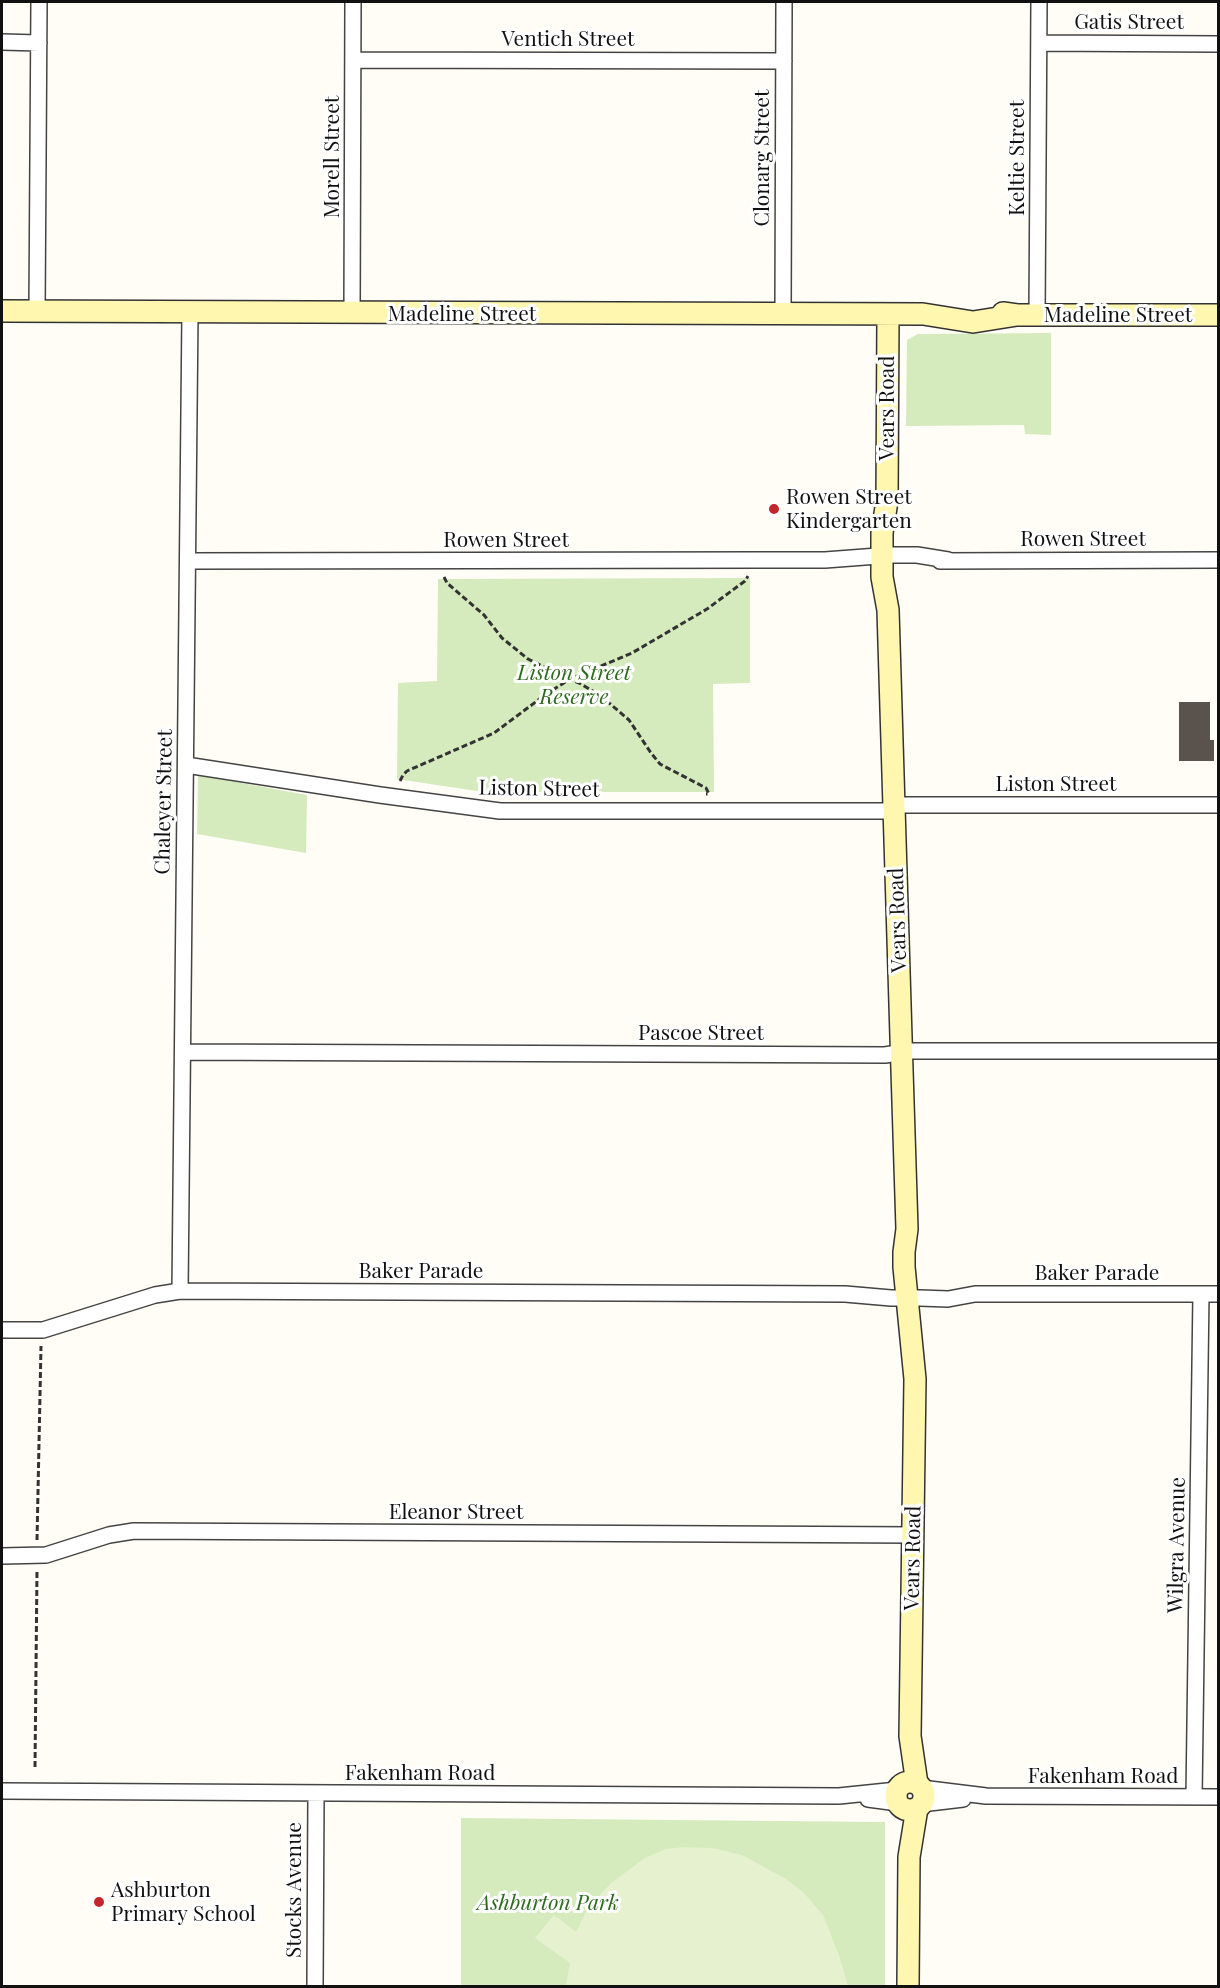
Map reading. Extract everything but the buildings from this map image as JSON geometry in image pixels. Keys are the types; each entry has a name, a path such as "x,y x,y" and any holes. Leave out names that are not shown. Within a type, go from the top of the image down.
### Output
{"street":[{"path":"37,311 39,2"},
{"name":"Morell Street","path":"352,314 353,2"},
{"name":"Clonarg Street","path":"783,314 784,2"},
{"name":"Keltie Street","path":"1027,315 1039,2"},
{"path":"2,42 39,43"},
{"name":"Gatis Street","path":"1039,43 1218,44"},
{"name":"Ventich Street","path":"353,60 784,61"},
{"name":"Madeline Street","path":"2,311 922,315 960,307 1027,315 1218,315"},
{"name":"Chaleyer Street","path":"180,1291 190,313"},
{"name":"Vears Road","path":"888,315 887,501 891,533 887,560 892,580 888,610 907,1229 904,1252 913,1294 915,1379 908,1986"},
{"name":"Rowen Street","path":"188,561 825,560 865,565 917,555 948,560 1218,560"},
{"name":"Liston Street","path":"186,765 392,797 500,811 1218,805"},
{"name":"Pascoe Street","path":"183,1052 885,1055 910,1051 1218,1051"},
{"name":"Baker Parade","path":"2,1330 43,1330 155,1295 180,1291 913,1294 948,1289 975,1294 1218,1294"},
{"name":"Wilgra Avenue","path":"1194,1797 1201,1294"},
{"name":"Eleanor Street","path":"2,1556 46,1556 109,1535 134,1531 914,1535"},
{"name":"Fakenham Road","path":"2,1791 1218,1797"},
{"name":"Stocks Avenue","path":"315,1986 316,1793"}],"path":[{"path":"410,783 399,781 407,771 494,733 545,695 570,680 632,653 707,609 745,581 748,576 737,576"},
{"path":"456,577 444,577 447,583 484,615 502,638 528,659 592,689 629,720 660,764 706,788 709,794 697,794"}],"green space":[{"path":"1051,333 1051,435 1025,434 1024,425 906,426 907,340 918,334"},
{"name":"Liston Street Reserve","path":"750,578 750,683 713,684 714,792 483,792 397,779 398,683 437,681 438,579"},
{"path":"198,775 307,795 306,853 197,834"},
{"name":"Ashburton Park","path":"461,1818 885,1822 885,1986 461,1986"},
{"path":"712,1848 742,1855 786,1879 803,1892 823,1915 848,1986 566,1986 570,1963 535,1938 554,1915 576,1932 588,1908 611,1883 645,1858 666,1849"}],"place":[{"name":"Rowen Street Kindergarten","path":"774,509"},
{"name":"Ashburton Primary School","path":"99,1902"}]}
